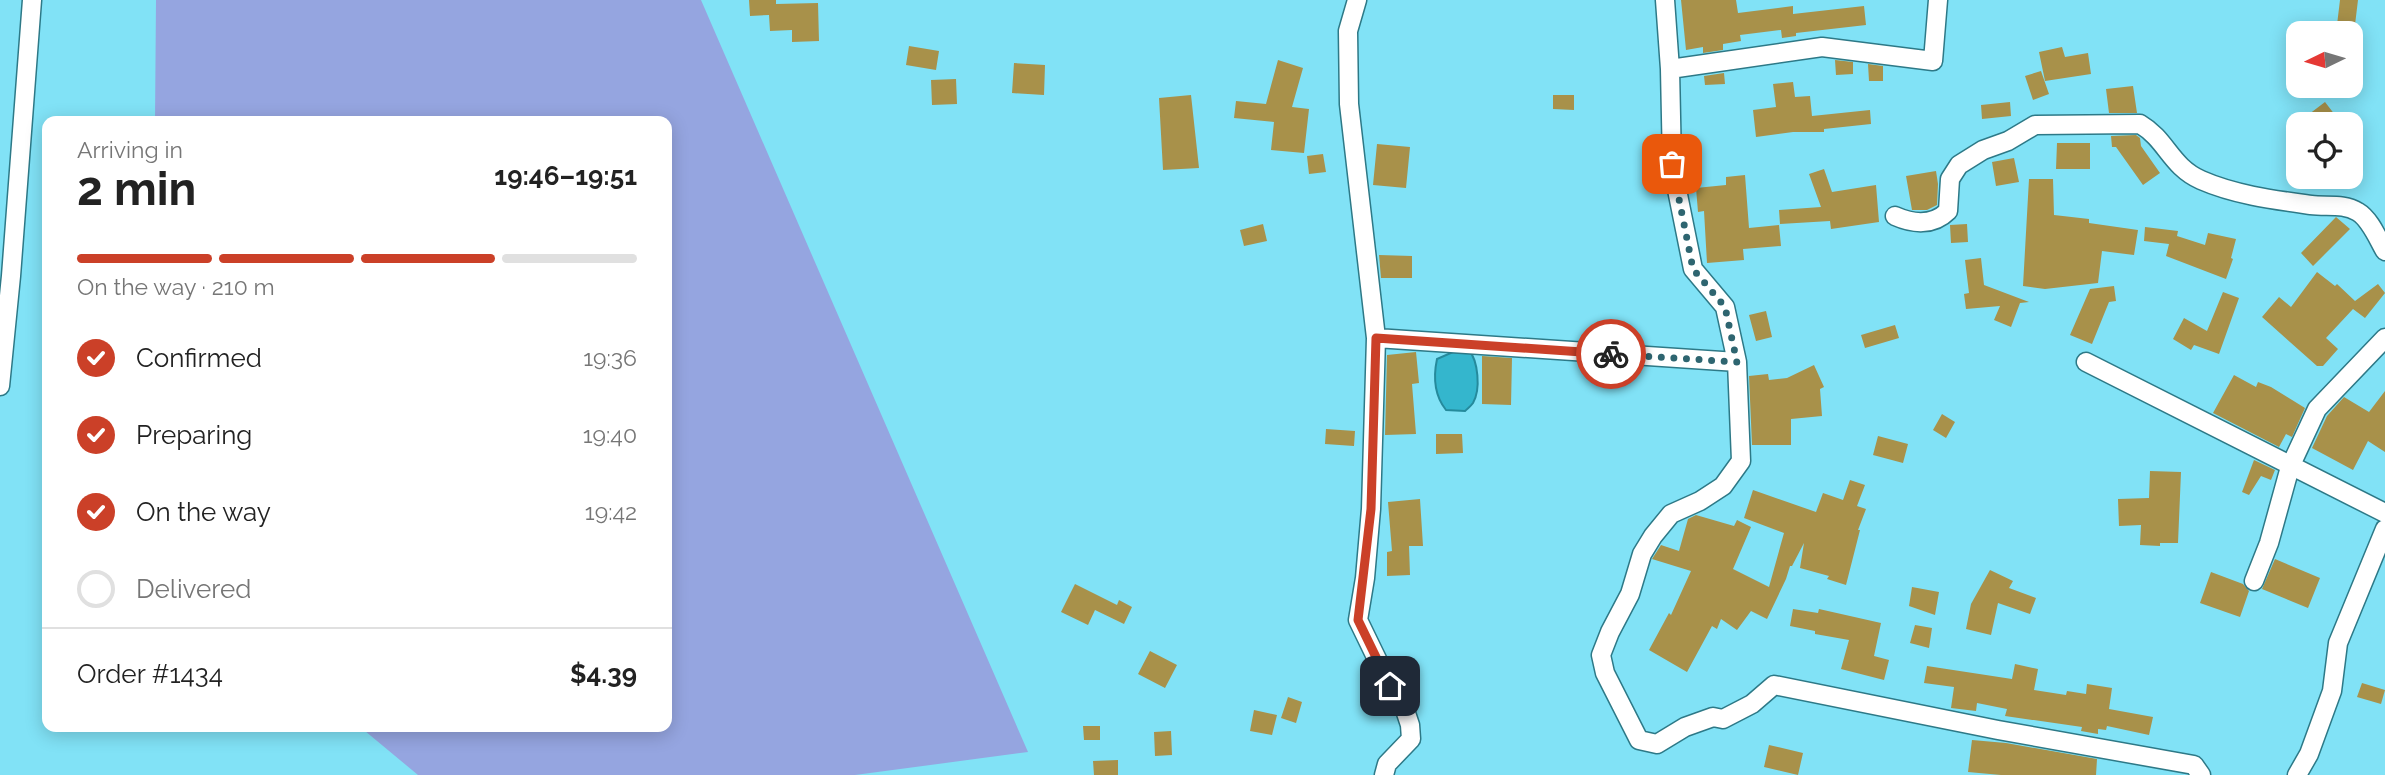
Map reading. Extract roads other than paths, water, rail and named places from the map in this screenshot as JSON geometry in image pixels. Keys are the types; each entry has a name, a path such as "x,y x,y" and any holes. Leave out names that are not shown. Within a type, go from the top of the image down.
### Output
{"street":[{"path":"0,386 32,0"},
{"path":"1357,0 1348,31 1349,104 1376,338 1371,509 1358,620 1390,686 1404,707 1411,739 1387,764 1384,775"},
{"path":"1665,0 1672,164 1693,269 1725,307 1737,362 1741,461 1723,486 1700,501 1671,514 1653,536 1642,554 1630,594 1601,655 1605,673 1639,740 1657,744 1685,727 1713,717 1723,719 1752,704 1774,685 1998,730 2194,765 2201,775"},
{"path":"1670,69 1822,47 1933,61 1938,0"},
{"path":"1895,216 1906,221 1922,222 1944,216 1948,211 1950,179 1959,165 1983,149 2008,141 2035,125 2140,124 2152,131 2184,172 2204,182 2259,197 2343,206 2359,212 2385,251"},
{"path":"1376,338 1737,362"},
{"path":"2254,581 2269,543 2290,467 2317,409 2385,338"},
{"path":"2086,362 2385,513"},
{"path":"2297,775 2309,754 2332,691 2338,643 2385,529"}]}
